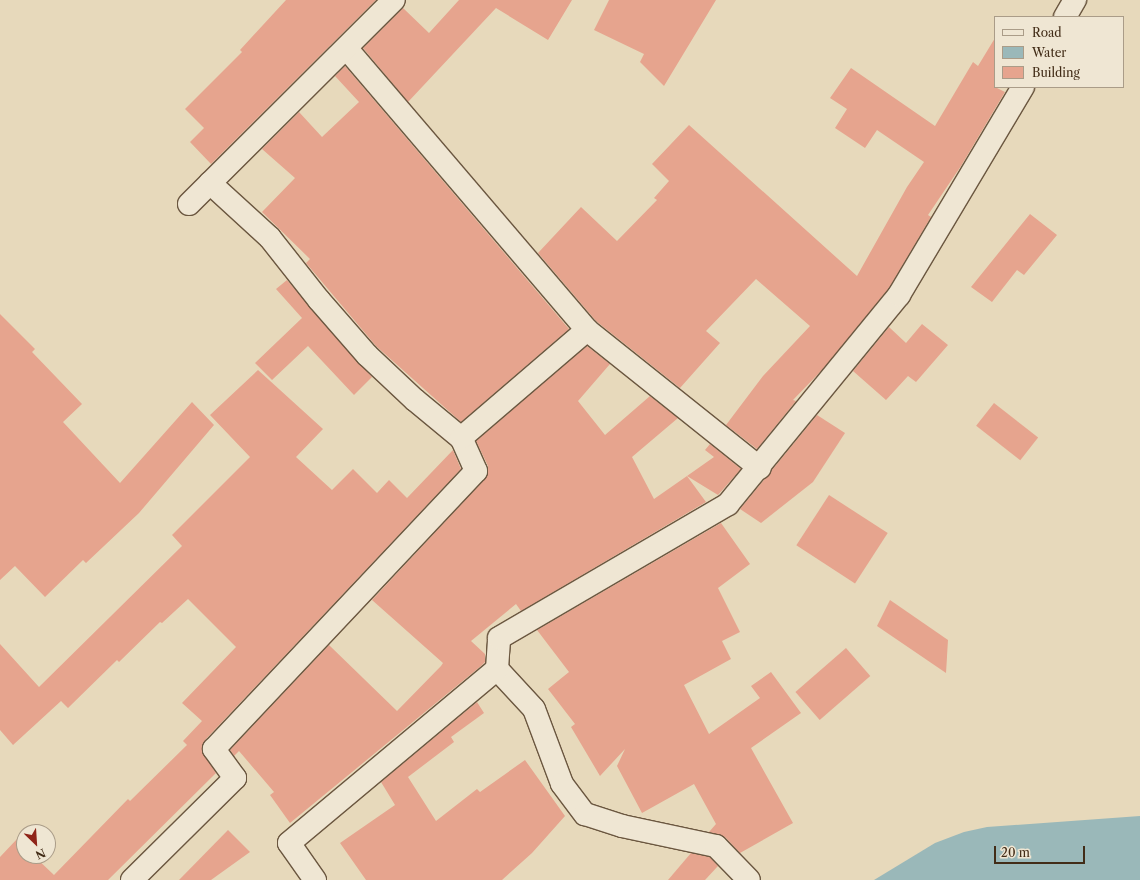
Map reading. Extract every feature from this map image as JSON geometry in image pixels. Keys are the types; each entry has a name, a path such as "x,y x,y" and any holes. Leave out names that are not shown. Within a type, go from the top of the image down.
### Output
{"street":[{"path":"188,204 347,49 394,0"},
{"path":"1066,16 1075,0"},
{"path":"347,49 587,330 760,468"},
{"path":"749,880 716,846 622,826 585,814 562,784 534,710 497,669 499,638 728,504 760,468 899,295 1022,88"},
{"path":"132,880 235,778 214,749 476,472 461,438 415,400 367,355 319,300 270,238 210,183"},
{"path":"461,438 587,330"},
{"path":"315,880 289,843 497,669"}],"water":[{"path":"1140,816 1140,880 874,880 935,843 964,832 987,827"}],"building":[{"path":"286,0 376,0 211,164 190,142 204,128 185,109 242,52 240,50"},
{"path":"459,0 572,0 548,40 496,8 408,102 363,48 403,8 429,33"},
{"path":"609,0 716,0 664,86 640,62 644,54 594,30"},
{"path":"994,40 994,88 1005,92 961,166 928,215 931,217 889,288 822,370 793,400 796,401 757,449 726,425 763,376 810,326 756,279 706,331 720,343 680,388 596,321 538,253 581,207 617,241 657,200 654,198 669,181 652,164 689,125 857,276 907,187 924,162 877,130 865,148 835,128 847,109 830,98 851,68 935,126 973,62 978,66"},
{"path":"345,66 569,329 461,422 376,346 306,263 310,259 262,212 295,178 262,149 299,112 322,137 359,102 335,76"},
{"path":"1030,214 1057,235 1024,275 1017,270 992,302 971,287"},
{"path":"287,280 372,377 354,395 308,346 272,380 255,363 302,318 276,289"},
{"path":"0,314 35,349 32,352 82,404 63,422 120,483 192,402 214,425 139,513 86,563 83,560 45,597 15,566 0,580"},
{"path":"922,324 948,345 916,382 908,376 886,400 853,371 889,327 906,343"},
{"path":"587,346 610,364 578,401 605,435 650,396 678,418 632,457 654,499 687,476 706,502 521,611 516,604 471,641 485,654 485,662 481,666 290,823 270,795 274,792 239,751 234,756 230,750 329,645 397,711 441,666 443,663 372,600 485,479 488,466 476,441"},
{"path":"258,370 323,429 296,457 332,490 353,469 377,493 389,480 407,498 453,450 461,469 205,740 202,751 216,773 108,880 0,880 0,857 16,840 16,864 42,864 54,875 128,799 130,801 187,745 183,741 202,721 182,703 236,647 188,599 162,623 160,622 119,662 117,660 68,708 61,701 13,745 0,730 0,644 39,687 182,546 172,535 250,457 210,415"},
{"path":"994,403 1038,437 1020,460 976,426"},
{"path":"817,415 845,433 813,482 761,523 740,509"},
{"path":"710,444 741,469 718,495 687,476 714,457 705,450"},
{"path":"829,495 888,533 855,583 796,545"},
{"path":"721,523 750,564 718,588 740,632 722,641 731,659 684,685 709,734 760,698 751,686 771,672 801,713 751,748 793,823 740,853 725,837 709,832 716,824 694,784 642,813 617,766 625,749 600,776 571,727 575,724 548,689 569,672 537,630"},
{"path":"890,600 948,640 946,673 877,626"},
{"path":"846,648 870,676 820,720 795,692"},
{"path":"477,702 484,713 451,737 454,742 408,777 436,821 477,789 480,792 525,760 565,816 532,853 502,880 366,880 340,843 395,805 381,782"},
{"path":"228,830 250,852 211,880 179,880"},
{"path":"691,853 710,857 718,866 705,880 668,880"}]}
